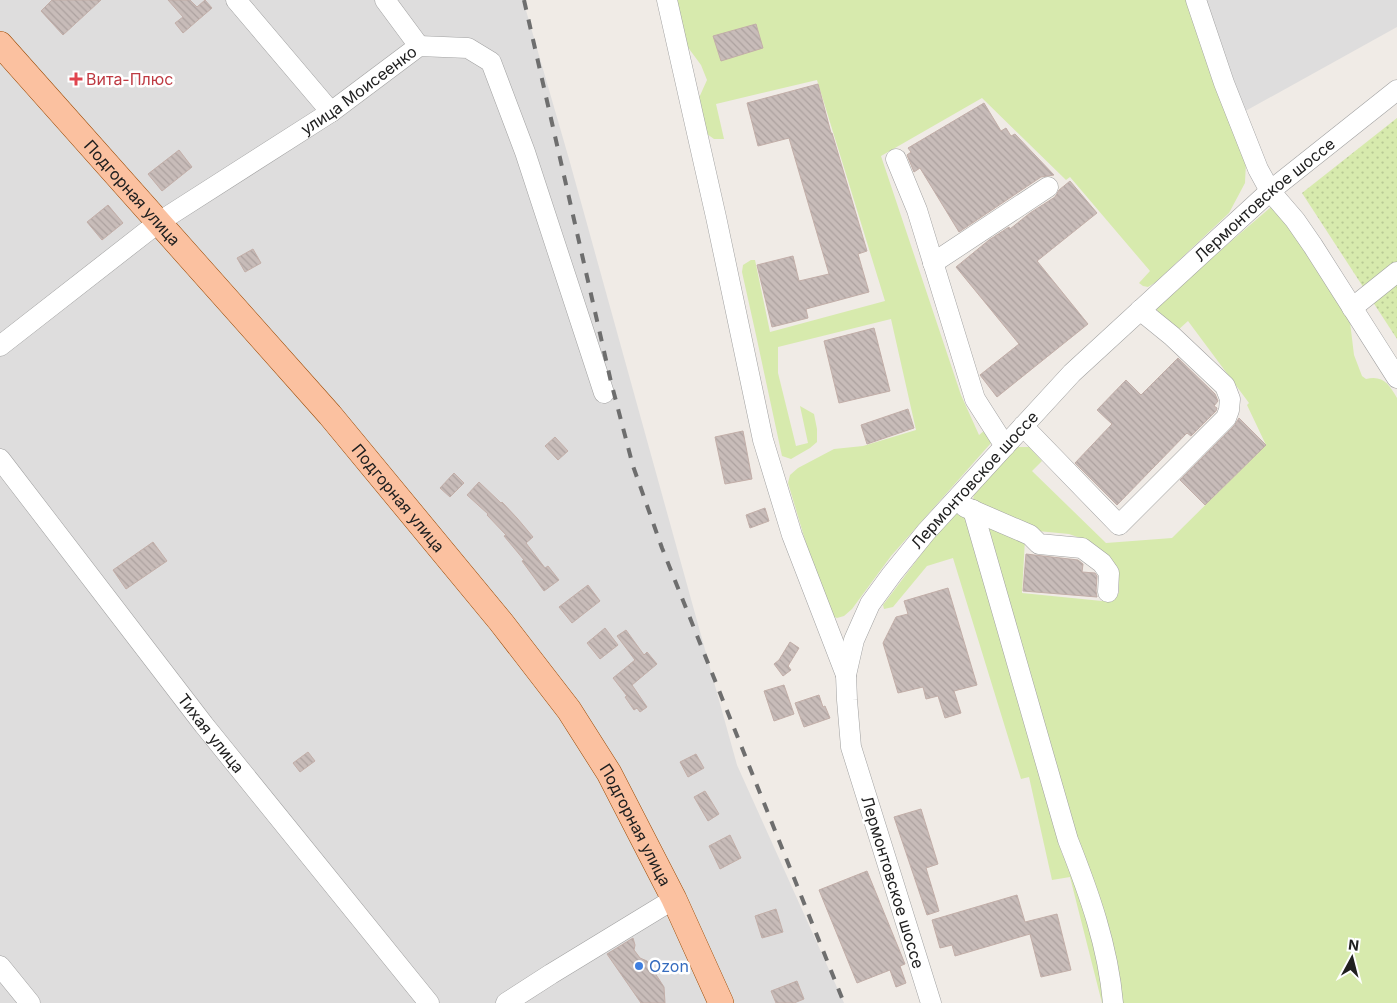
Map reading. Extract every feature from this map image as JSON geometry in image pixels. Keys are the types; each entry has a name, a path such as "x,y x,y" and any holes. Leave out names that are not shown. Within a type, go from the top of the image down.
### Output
{"main road":[{"name":"Подгорная улица","path":"0,44 330,415 501,622 569,710 609,773 674,899 721,1003"}],"street":[{"path":"236,0 331,112"},
{"path":"385,0 419,46"},
{"path":"666,0 714,208 763,440 792,535 846,675"},
{"path":"1196,0 1224,83 1258,168 1270,191 1295,220 1397,378"},
{"name":"улица Моисеенко","path":"0,346 159,222 331,112 419,46 468,48 491,62 525,152 604,393"},
{"name":"Лермонтовское шоссе","path":"931,1003 851,747 846,675 854,640 870,604 926,532 1072,373 1270,191 1397,90"},
{"path":"896,159 917,210 975,398 1005,446"},
{"path":"933,263 1048,187"},
{"path":"1352,308 1397,272"},
{"path":"1023,426 1119,525 1226,418 1230,400 1225,386 1172,336 1140,310"},
{"name":"Тихая улица","path":"0,459 204,725 429,1003"},
{"path":"954,502 1030,535 1039,544 1082,548 1102,563 1110,573 1108,592"},
{"path":"973,510 1068,840 1085,882 1098,923 1111,981 1113,1003"},
{"path":"506,1003 674,899"},
{"path":"0,966 30,1003"}],"shaded area":[{"path":"0,0 523,0 737,765 844,1003 0,1003"},
{"path":"1184,0 1397,0 1397,27 1231,119"}],"green space":[{"path":"674,0 1186,0 1246,162 1245,183 1229,213 1156,282 1148,287 1139,283 1150,271 1070,177 1066,180 982,98 881,156 961,395 979,435 985,430 991,443 891,556 852,609 844,616 837,618 826,610 788,483 790,475 798,468 834,449 863,446 916,430 891,319 778,347 778,373 796,446 808,443 800,406 814,414 817,429 817,442 810,448 791,459 782,456 742,272 743,265 751,260 755,260 770,332 885,301 817,80 716,104 724,139 714,139 707,134 698,100 707,80 701,65 684,42"},
{"path":"1397,118 1397,339 1302,193"},
{"path":"1275,206 1350,322 1354,355 1362,376 1366,379 1377,378 1385,382 1397,398 1397,1003 1117,1003 983,527 989,521 1025,539 1022,593 1102,601 1119,593 1119,580 1083,539 1069,534 1027,530 972,503 974,495 1016,447 1029,447 1042,461 1032,471 1106,543 1172,538 1266,445 1247,405 1249,403 1188,321 1177,331 1156,308 1158,304 1271,207"},
{"path":"962,513 972,523 1043,772 1062,854 1082,884 1109,1003 1102,1003 1070,877 1052,880 1029,777 1021,779 953,558 927,566 893,607 884,609 883,605 947,520 954,514"}],"building":[{"path":"52,0 101,0 63,35 41,11"},
{"path":"168,0 190,0 197,7 205,0 212,8 183,33 175,23 183,17"},
{"path":"756,24 763,48 721,61 713,36"},
{"path":"818,84 867,251 858,254 869,292 806,309 808,318 772,327 757,265 793,256 799,281 829,274 789,138 758,146 747,103"},
{"path":"984,103 1001,131 1006,128 1011,136 1015,134 1054,175 1041,177 959,232 920,168 914,172 907,155 911,152 908,148"},
{"path":"179,150 192,167 162,191 148,174"},
{"path":"1070,181 1097,213 1037,261 1088,324 997,397 980,375 1019,344 956,267 989,240 1009,227 1010,229 1055,197 1059,190"},
{"path":"108,205 123,223 102,240 87,222"},
{"path":"253,249 261,263 245,272 237,258"},
{"path":"874,328 890,391 839,403 824,341"},
{"path":"1178,358 1215,394 1218,401 1214,406 1217,408 1216,411 1191,436 1187,433 1117,505 1075,463 1112,424 1097,410 1126,380 1141,395"},
{"path":"908,409 914,428 867,444 861,425"},
{"path":"1239,418 1266,445 1205,505 1180,480 1234,426"},
{"path":"743,431 752,479 725,484 715,437"},
{"path":"555,437 568,451 558,460 545,446"},
{"path":"454,473 464,483 450,497 440,488"},
{"path":"479,482 502,502 533,537 526,543 545,568 548,566 559,580 544,591 522,561 524,560 504,536 506,535 488,514 467,495"},
{"path":"765,508 769,521 750,528 746,515"},
{"path":"153,542 167,561 126,589 113,570"},
{"path":"1026,554 1078,560 1083,564 1082,572 1095,573 1097,576 1097,597 1023,591"},
{"path":"588,585 600,601 572,623 559,607"},
{"path":"948,588 977,685 954,691 961,713 945,718 938,696 926,699 923,687 898,693 883,643 896,617 908,614 904,601"},
{"path":"605,628 618,645 600,659 587,643"},
{"path":"626,630 644,655 647,652 657,664 632,685 647,707 640,712 637,708 634,710 625,697 627,696 613,678 635,660 617,636"},
{"path":"790,642 799,648 788,666 791,670 783,676 774,664 779,660"},
{"path":"784,685 794,714 774,721 764,691"},
{"path":"819,695 823,707 825,706 830,718 804,727 795,703"},
{"path":"308,752 315,761 300,772 293,763"},
{"path":"696,754 704,768 688,777 680,762"},
{"path":"705,791 719,814 708,821 694,797"},
{"path":"921,809 938,864 926,868 939,911 927,915 894,817"},
{"path":"730,835 741,858 720,869 709,846"},
{"path":"867,871 905,964 900,966 906,983 896,987 890,970 857,983 819,890"},
{"path":"1017,895 1025,922 1057,914 1071,970 1041,977 1030,934 955,956 952,945 940,948 932,920"},
{"path":"776,909 783,932 762,938 755,916"},
{"path":"633,938 634,950 640,958 647,961 664,987 665,1003 641,1003 607,954"},
{"path":"797,981 804,999 794,1003 776,1003 771,991"}],"railway":[{"path":"524,0 611,382 633,466 662,548 844,1003"}],"place":[{"name":"Вита-Плюс","path":"76,79"},
{"name":"Ozon","path":"639,966"}]}
